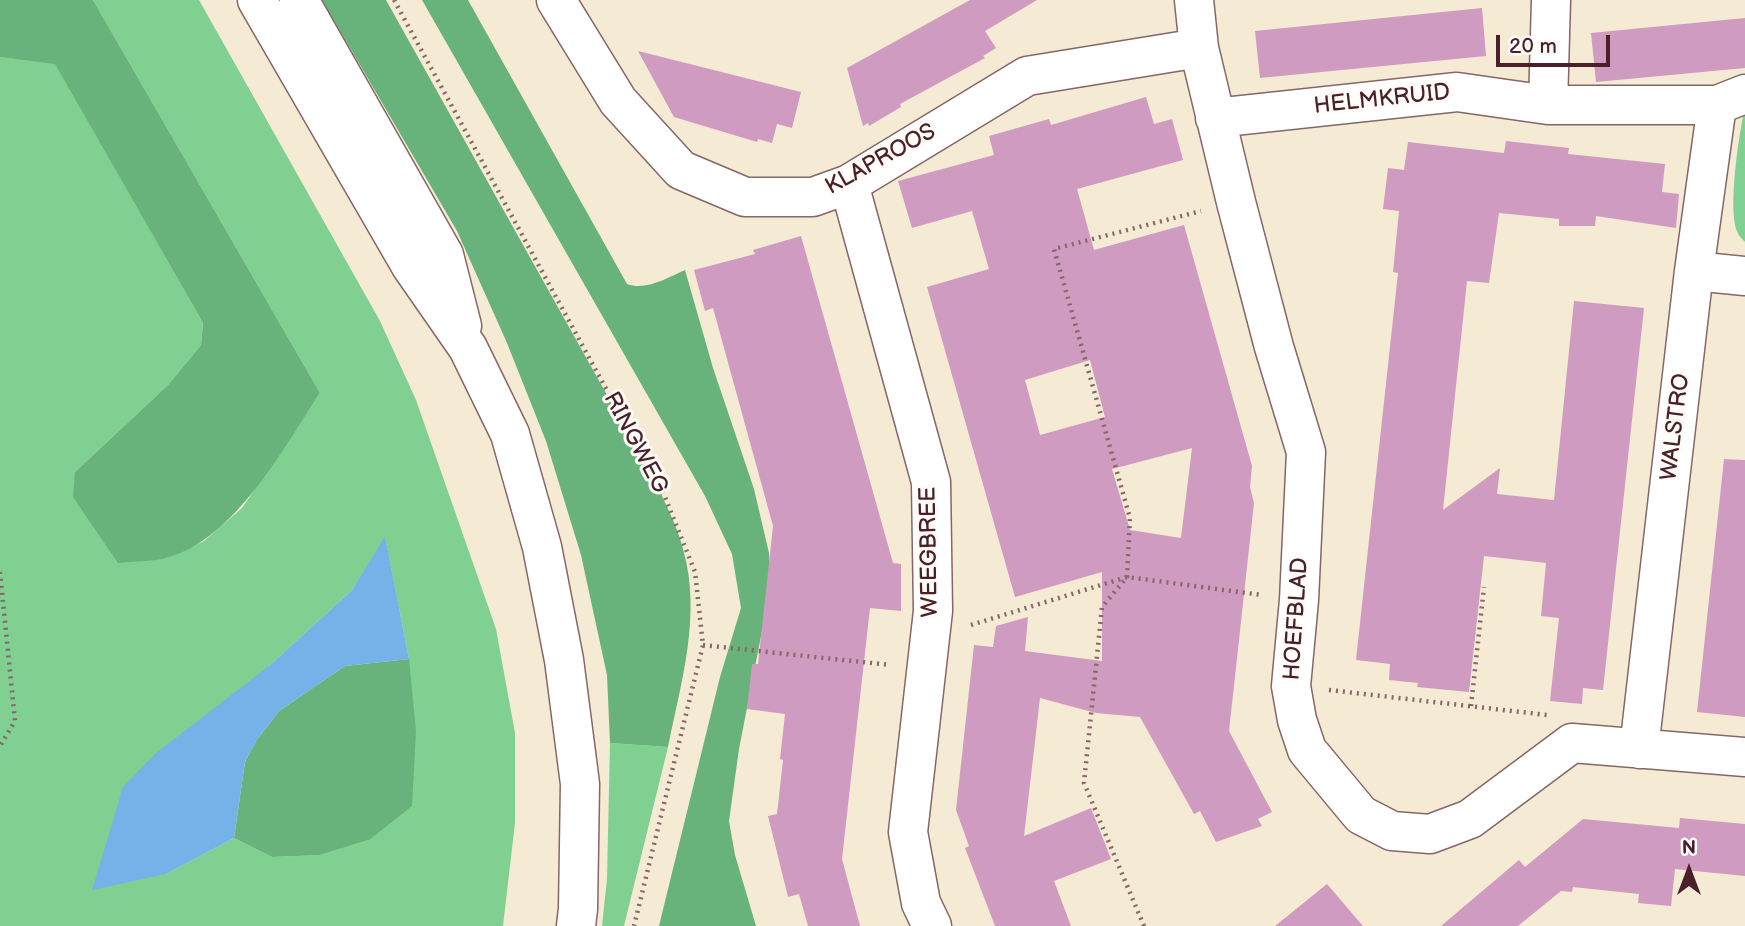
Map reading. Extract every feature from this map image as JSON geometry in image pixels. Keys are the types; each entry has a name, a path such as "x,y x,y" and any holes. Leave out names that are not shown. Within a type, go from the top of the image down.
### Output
{"street":[{"path":"257,0 411,266 468,348 510,434 542,547 564,660 580,784 576,926"},
{"path":"299,0 444,255 468,348"},
{"name":"KLAPROOS","path":"555,0 618,101 681,170 745,197 813,197 849,184 1027,76 1199,48"},
{"name":"HOEFBLAD","path":"1194,0 1199,48 1215,118 1274,346 1306,452 1299,600 1291,686 1297,720 1307,750 1361,815 1392,831 1430,834 1470,819 1572,743"},
{"path":"1548,105 1551,0"},
{"name":"HELMKRUID","path":"1215,118 1457,92 1548,105 1731,99"},
{"name":"WALSTRO","path":"1639,749 1694,271 1731,99"},
{"name":"WEEGBREE","path":"849,184 931,482 933,611 908,832 922,903 932,926"},
{"path":"1694,271 1745,276"},
{"path":"1572,743 1745,757"}],"path":[{"name":"RINGWEG","path":"394,0 665,497 695,572 703,645 634,926"},
{"path":"1144,926 1084,783 1102,607 1127,577 1130,518 1054,249 1236,202"},
{"path":"0,572 15,721 0,746"},
{"path":"703,645 928,654 1127,577 1299,600"},
{"path":"1471,706 1484,587"},
{"path":"1291,686 1560,716 1572,743"}],"green space":[{"path":"0,0 93,0 320,393 273,465 235,512 214,532 191,548 166,558 118,563 73,497 75,472 168,385 201,345 203,323 55,64 0,57"},
{"path":"93,0 199,0 380,321 416,400 496,629 515,733 515,823 503,926 0,926 0,57 55,63 203,323 201,345 168,385 75,472 166,558 204,541 242,508 320,393","holes":["385,537 409,659 369,840 320,855 272,857 234,838 166,874 269,666 352,590"]},
{"path":"322,0 386,0 666,504 683,549 690,599 688,648 668,747 610,743 607,675 581,555 546,441 507,343 457,231"},
{"path":"422,0 468,0 627,284 649,285 685,270 713,368 754,489 769,553 770,590 739,749 729,821 735,855 756,926 659,926 720,677 741,608 732,554 705,496"},
{"path":"1745,108 1745,242 1739,236 1735,223 1734,191"},
{"path":"409,659 416,731 412,806 369,840 320,855 272,857 234,838 245,762 256,741 279,711 345,666"},
{"path":"610,743 668,747 624,926 602,926 607,879"}],"water":[{"path":"385,536 409,659 345,666 279,711 256,741 245,762 234,838 166,874 92,890 123,787 156,753 269,666 352,590"}],"building":[{"path":"970,0 1037,0 985,31 996,48 983,56 985,58 900,104 901,107 869,126 868,123 863,126 847,68"},
{"path":"1482,8 1486,56 1260,78 1255,31"},
{"path":"1745,18 1745,68 1596,82 1591,33"},
{"path":"638,51 801,92 792,128 777,124 772,143 758,139 757,142 674,117"},
{"path":"1146,97 1154,124 1172,119 1183,160 1077,189 1094,250 1184,225 1252,466 1250,487 1254,503 1229,731 1272,812 1258,819 1262,826 1216,842 1200,811 1194,814 1140,717 1096,713 1040,698 1024,836 1091,808 1111,859 1054,881 1071,926 995,926 965,848 969,846 956,810 974,645 993,647 996,626 1028,617 1025,651 1102,661 1102,572 1015,597 927,287 989,269 972,211 912,228 898,181 994,155 989,136 1049,119 1051,125","holes":["1090,360 1105,417 1040,435 1025,380","1192,448 1181,538 1130,530 1112,469"]},
{"path":"1506,141 1569,148 1568,154 1665,164 1662,192 1679,194 1676,228 1596,216 1595,226 1559,226 1559,219 1499,213 1489,283 1467,281 1443,510 1500,468 1497,494 1554,500 1574,301 1644,308 1603,690 1583,688 1582,704 1550,701 1559,618 1541,616 1546,563 1484,556 1469,692 1417,687 1418,683 1389,680 1390,664 1356,660 1398,273 1393,272 1399,211 1383,209 1388,168 1404,170 1408,142 1504,153"},
{"path":"801,236 893,563 901,564 901,611 870,608 842,859 860,926 808,926 799,894 788,897 768,816 777,814 785,714 747,709 752,664 758,664 773,526 713,308 705,311 694,270 755,254 753,250"},
{"path":"1724,459 1745,460 1745,717 1697,712"},
{"path":"1680,818 1745,824 1745,876 1675,869 1671,906 1638,903 1639,894 1573,887 1572,892 1561,891 1518,926 1441,926 1519,860 1525,867 1583,819 1679,828"},
{"path":"1327,884 1363,926 1275,926"}]}
